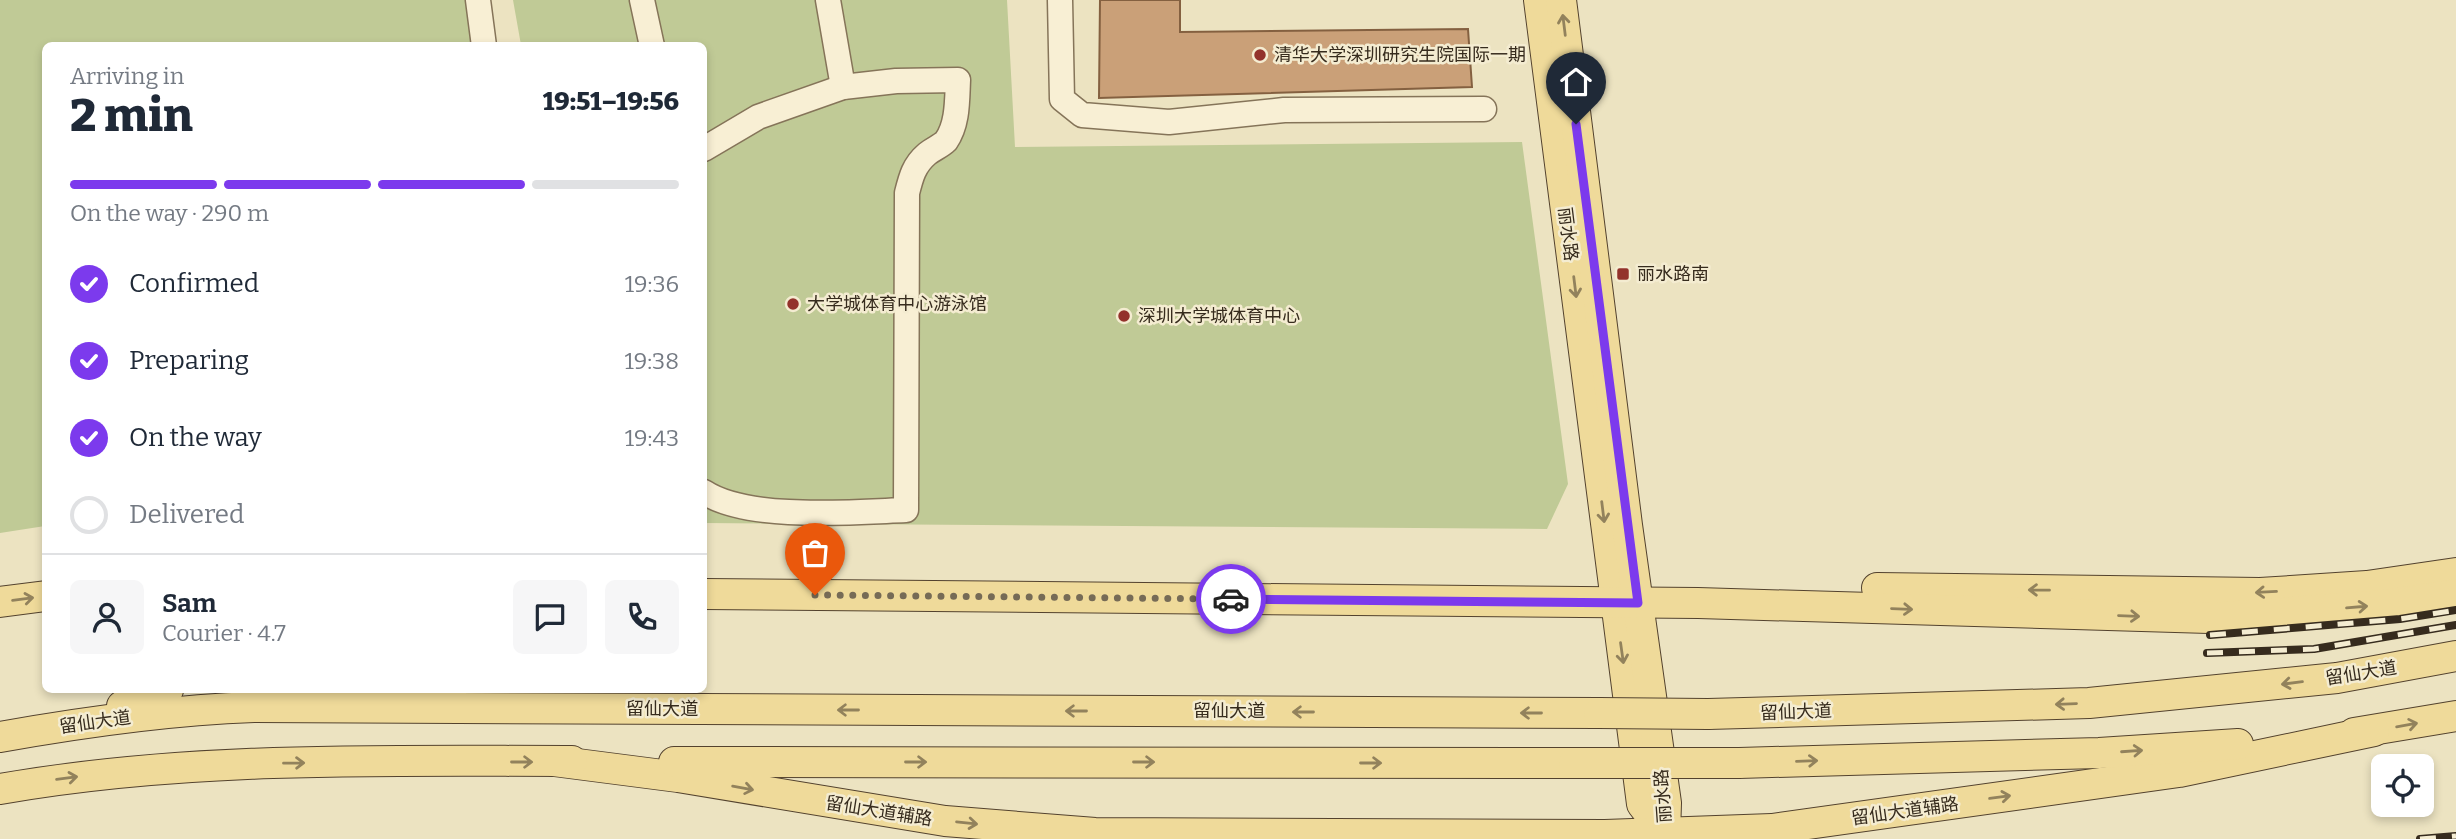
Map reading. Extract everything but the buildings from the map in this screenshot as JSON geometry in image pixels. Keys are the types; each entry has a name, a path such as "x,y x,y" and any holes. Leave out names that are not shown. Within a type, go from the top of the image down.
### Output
{"main road":[{"name":"丽水路","path":"1539,0 1625,594"},
{"name":"丽水路","path":"1561,0 1625,594 1642,804 1665,834"},
{"path":"707,594 1625,594 1697,586 2260,593 2367,586 2456,573"},
{"path":"707,575 1625,594 2209,618 2384,605 2456,594"},
{"path":"0,581 42,576"},
{"path":"0,602 42,597"},
{"name":"留仙大道","path":"0,737 68,724 197,709 254,707 1708,714 2089,703 2337,678 2456,656"},
{"path":"68,724 159,693"},
{"path":"0,789 125,770 204,765 554,761 1739,763 2099,753 2216,746 2374,731 2456,716"},
{"name":"留仙大道辅路","path":"554,761 678,776 932,819 1023,829 1094,833 1665,834 1794,826 2179,772 2374,731"}],"street":[{"path":"478,0 483,42"},
{"path":"642,0 651,42"},
{"path":"828,0 844,87"},
{"path":"1060,0 1062,99 1082,115 1169,122 1284,110 1484,109"},
{"path":"707,147 758,117 844,87 896,81 958,80 957,111 953,127 945,142 925,155 912,170 907,193 906,510 816,513 764,510 713,499 707,494"}],"green space":[{"path":"0,0 466,0 473,42 42,42 42,526 0,533"},
{"name":"深圳大学城体育中心","path":"513,0 1007,0 1015,147 1522,142 1568,484 1547,529 707,523 707,42 520,42"}],"railway":[{"path":"2210,635 2400,619 2456,610"},
{"path":"2207,653 2314,649 2456,625"},
{"path":"2420,839 2456,836"}],"way so far":[{"path":"815,595 1231,599"}],"place":[{"name":"清华大学深圳研究生院国际一期","path":"1260,55"},
{"name":"丽水路南","path":"1623,274"},
{"name":"大学城体育中心游泳馆","path":"793,304"},
{"name":"深圳大学城体育中心","path":"1124,316"}],"route":[{"path":"1231,599 1638,603 1576,124"}]}
